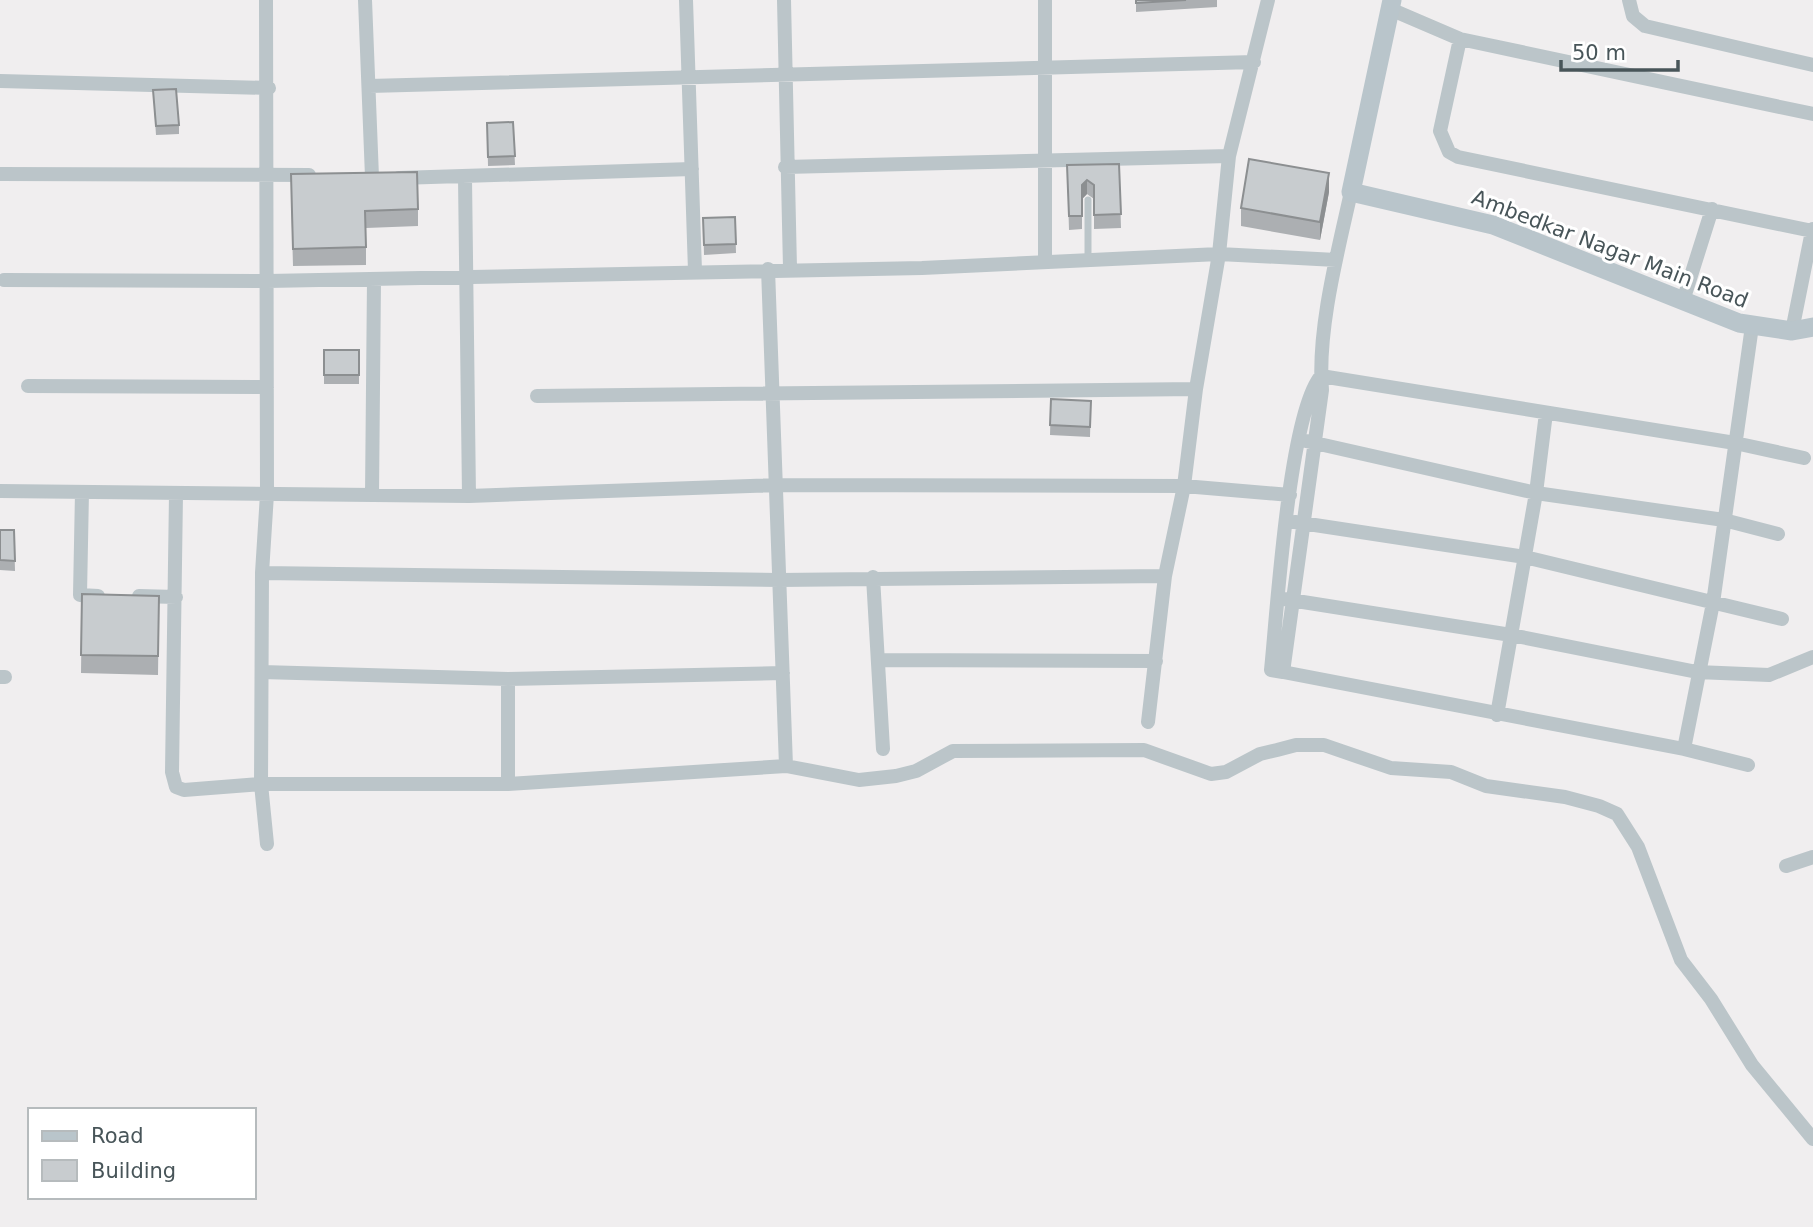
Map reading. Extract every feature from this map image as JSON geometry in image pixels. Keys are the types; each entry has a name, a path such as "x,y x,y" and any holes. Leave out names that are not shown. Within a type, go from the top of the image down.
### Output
{"street":[{"path":"267,0 267,494 261,573 261,783 267,844"},
{"path":"365,0 369,86 366,177 465,178 692,169"},
{"path":"686,0 695,271"},
{"path":"785,0 785,167 790,268"},
{"path":"1045,0 1045,262"},
{"path":"1148,722 1165,576 1184,485 1196,389 1219,254 1229,156 1268,0"},
{"path":"1629,0 1633,16 1645,26 1813,65"},
{"path":"1748,765 1684,749 1271,670 1285,600 1295,522 1313,443 1336,260 1391,5 1460,39 1813,114"},
{"path":"1460,39 1440,131 1449,152 1466,160 1813,230 1792,331"},
{"path":"369,86 1254,62"},
{"path":"0,81 268,88"},
{"path":"785,167 1229,156"},
{"path":"0,174 320,176"},
{"path":"465,178 469,496"},
{"name":"Ambedkar Nagar Main Road","path":"1351,192 1493,225 1752,327 1792,331 1813,327"},
{"path":"1684,301 1712,209"},
{"path":"4,280 268,281 790,268 922,268 1219,254 1336,260"},
{"path":"768,269 786,766"},
{"path":"373,495 374,279"},
{"path":"1684,749 1713,603 1752,327"},
{"path":"1321,376 1735,443 1804,458"},
{"path":"1295,522 1290,495 1298,440 1312,386 1321,376"},
{"path":"27,386 267,387"},
{"path":"537,396 1196,389"},
{"path":"1497,715 1536,493 1546,413"},
{"path":"1298,440 1536,493 1724,520 1778,534"},
{"path":"0,491 469,496 777,485 1184,485 1290,495"},
{"path":"82,492 79,595 176,597"},
{"path":"176,494 173,780 176,787 184,790 261,783 508,784 786,766 859,780 916,771 953,751 1144,750 1212,774 1226,772 1260,754 1296,745 1324,745 1391,768 1451,772 1486,786 1565,797 1617,814 1638,847 1681,960 1711,999 1752,1065 1813,1139"},
{"path":"1295,522 1525,556 1782,618"},
{"path":"261,573 779,580 1165,576"},
{"path":"873,577 883,749"},
{"path":"1285,600 1511,635 1697,673 1769,675 1813,657"},
{"path":"878,660 1156,662"},
{"path":"262,672 508,679 783,673"},
{"path":"508,679 508,784"},
{"path":"1786,866 1813,857"}],"lane":[{"path":"1088,200 1088,260"}],"building":[{"path":"1136,0 1186,0 1136,3"},
{"path":"176,89 179,125 156,126 153,90"},
{"path":"513,122 515,156 488,157 487,123"},
{"path":"1249,159 1329,173 1320,222 1241,208"},
{"path":"1119,164 1121,214 1094,215 1094,185 1087,180 1082,185 1082,216 1069,216 1067,165"},
{"path":"417,172 418,209 365,211 366,247 293,249 291,174"},
{"path":"735,217 736,244 704,245 703,218"},
{"path":"324,350 359,350 359,375 324,375"},
{"path":"1051,399 1091,401 1090,427 1050,425"},
{"path":"0,530 14,530 15,561 0,560"},
{"path":"82,594 159,596 158,656 81,655"}]}
